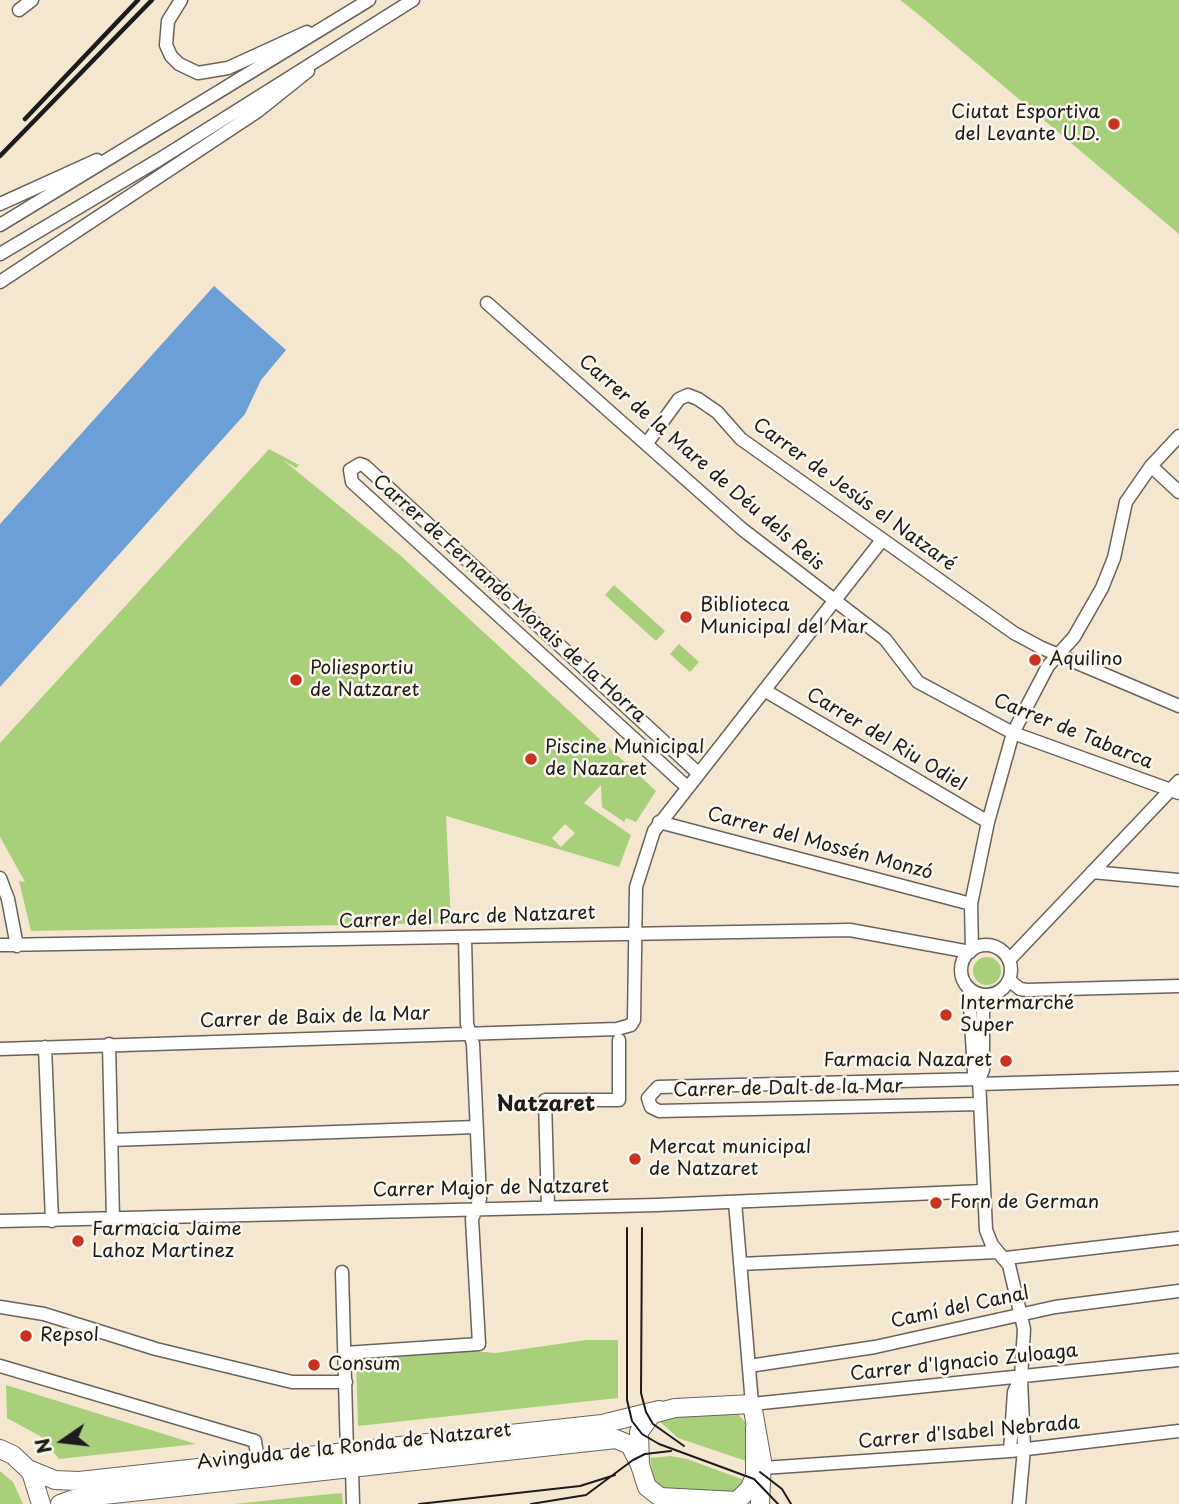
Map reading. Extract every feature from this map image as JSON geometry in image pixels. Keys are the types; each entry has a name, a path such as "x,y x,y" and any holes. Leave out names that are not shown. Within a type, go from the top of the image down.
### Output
{"street":[{"path":"18,5 32,0"},
{"path":"181,0 168,21 166,45 179,64 198,73 228,68 346,15"},
{"path":"0,225 369,0"},
{"path":"0,254 160,159 413,0"},
{"path":"0,282 269,104 298,81 324,55"},
{"path":"0,204 136,143"},
{"name":"Carrer de la Mare de Déu dels Reis","path":"487,303 742,529 893,646 918,681"},
{"name":"Carrer de Jesús el Natzaré","path":"647,443 679,400 692,396 717,412 741,439 1014,633 1056,654 1179,706"},
{"path":"979,1082 974,1072 970,988 962,972 971,951 971,904 988,822 1013,733 1056,654 1074,637 1102,588 1115,558 1126,502 1152,466 1179,436"},
{"name":"Carrer de Fernando Morais de la Horra","path":"687,787 352,482 350,470 360,464 365,466 698,773"},
{"path":"1152,466 1179,492"},
{"path":"633,932 636,887 659,822 882,540"},
{"name":"Carrer de Tabarca","path":"918,681 1013,733 1174,792"},
{"name":"Carrer del Riu Odiel","path":"764,690 988,822"},
{"path":"1009,960 1092,872 1174,792 1179,781"},
{"name":"Carrer del Mossén Monzó","path":"659,822 971,904"},
{"path":"1092,872 1179,880"},
{"path":"0,878 8,899 16,946"},
{"name":"Carrer del Parc de Natzaret","path":"0,945 850,930 971,951"},
{"name":"Carrer de Baix de la Mar","path":"0,1049 617,1029 631,1025 634,1020 633,932"},
{"path":"345,1353 479,1344 472,1219 480,1199 470,1032 467,1024 465,938"},
{"path":"971,951 990,945 1004,952 1009,960 1009,980 1004,987 989,995 982,1012 983,1070 979,1082 979,1104 986,1230 1001,1255 1023,1314 1017,1450 1019,1504"},
{"path":"1009,980 1020,989 1027,990 1179,986"},
{"path":"970,988 989,995"},
{"path":"548,1208 545,1100 617,1100 619,1040"},
{"path":"109,1044 113,1219"},
{"path":"45,1047 52,1221"},
{"path":"979,1082 1179,1078"},
{"name":"Carrer de Dalt de la Mar","path":"979,1082 658,1087 649,1098 651,1107 659,1111 979,1104"},
{"path":"111,1140 476,1127"},
{"name":"Carrer Major de Natzaret","path":"0,1221 548,1208 984,1191"},
{"path":"735,1202 752,1404 763,1468 761,1504"},
{"path":"740,1264 1001,1255 1179,1238"},
{"path":"342,1272 353,1504"},
{"name":"Camí del Canal","path":"749,1366 875,1347 1023,1314 1179,1292"},
{"path":"0,1307 44,1314 167,1352 292,1382 346,1382"},
{"name":"Carrer d'Ignacio Zuloaga","path":"752,1404 1179,1360"},
{"name":"Avinguda de la Ronda de Natzaret","path":"0,1366 255,1441 258,1461"},
{"name":"Avinguda de la Ronda de Natzaret","path":"60,1504 77,1498 602,1424 659,1410 752,1404"},
{"name":"Avinguda de la Ronda de Natzaret","path":"640,1465 639,1432 648,1418 659,1410"},
{"name":"Avinguda de la Ronda de Natzaret","path":"28,1469 67,1482 258,1461 349,1460 616,1439 630,1446 647,1487 660,1497 738,1503 750,1488 755,1475 755,1427"},
{"name":"Carrer d'Isabel Nebrada","path":"763,1468 1017,1450 1179,1431"},
{"path":"1,1449 28,1469 35,1480 41,1504"}],"green space":[{"name":"Ciutat Esportiva del Levante U.D.","path":"900,0 1179,0 1179,234 918,14"},
{"name":"Poliesportiu de Natzaret","path":"269,449 299,465 296,468 283,460 401,556 656,791 636,822 626,818 624,822 602,807 601,785 584,803 631,835 619,867 446,816 451,923 31,931 19,881 25,882 0,837 0,743","holes":["565,824 575,833 561,847 552,838"]},
{"path":"614,585 665,631 656,641 605,595"},
{"path":"679,644 699,662 690,672 670,654"},
{"path":"987,957 997,961 1001,971 997,981 987,985 977,981 973,971 977,961"},
{"path":"586,1340 618,1340 618,1398 358,1426 356,1360 472,1351 496,1353"},
{"path":"6,1385 196,1444 59,1459 40,1436 7,1418"},
{"path":"735,1411 746,1423 749,1462 678,1438 656,1418"},
{"path":"671,1456 687,1459 747,1481 736,1491 729,1492 664,1489 654,1481 650,1458"},
{"path":"0,1471 13,1482 23,1504 0,1504"},
{"path":"342,1493 343,1504 234,1504 320,1495"}],"water":[{"path":"214,286 286,350 261,380 245,414 0,687 0,524"}],"tram line":[{"path":"627,1228 627,1400 632,1421 642,1434 659,1444 754,1479 778,1504"},
{"path":"642,1228 641,1393 646,1412 653,1424 684,1446"},
{"path":"531,1504 586,1495 633,1460 645,1454 671,1451"},
{"path":"760,1472 782,1489 791,1504"},
{"path":"419,1504 580,1486 615,1475"}],"railway":[{"path":"25,119 138,0"},
{"path":"0,156 152,0"}],"place":[{"name":"Ciutat Esportiva del Levante U.D.","path":"1114,124"},
{"name":"Biblioteca Municipal del Mar","path":"686,617"},
{"name":"Aquilino","path":"1035,660"},
{"name":"Poliesportiu de Natzaret","path":"296,680"},
{"name":"Piscine Municipal de Nazaret","path":"531,759"},
{"name":"Intermarché Super","path":"946,1015"},
{"name":"Farmacia Nazaret","path":"1006,1061"},
{"name":"Mercat municipal de Natzaret","path":"635,1159"},
{"name":"Forn de German","path":"936,1203"},
{"name":"Farmacia Jaime Lahoz Martinez","path":"78,1241"},
{"name":"Repsol","path":"26,1336"},
{"name":"Consum","path":"314,1365"}],"district":[{"name":"Natzaret","path":"546,1105"}]}
